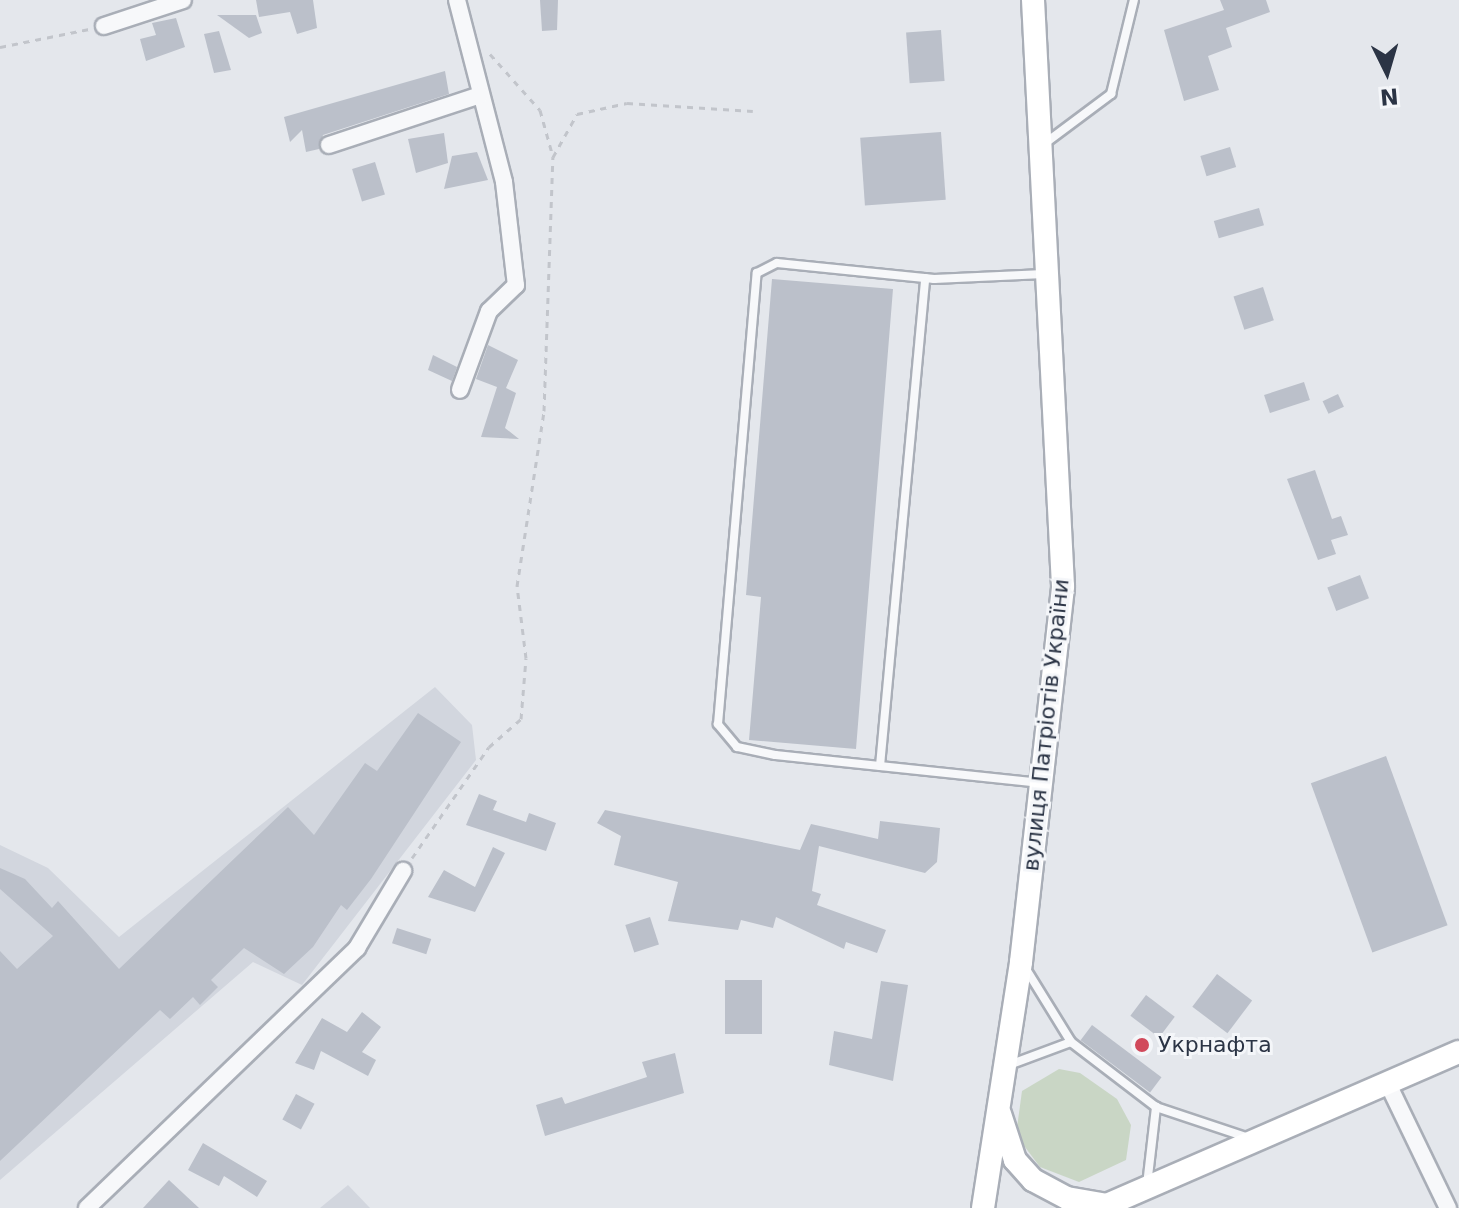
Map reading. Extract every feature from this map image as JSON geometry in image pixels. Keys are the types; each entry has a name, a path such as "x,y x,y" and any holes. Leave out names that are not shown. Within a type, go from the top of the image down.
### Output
{"main road":[{"name":"вулиця Патріотів України","path":"983,1208 1021,962 1063,586 1033,0"},
{"path":"998,1109 1015,1160 1033,1180 1067,1198 1120,1201 1459,1052"}],"street":[{"path":"104,26 183,0"},
{"path":"457,0 504,182 516,285 489,311 460,390"},
{"path":"329,145 480,95"},
{"path":"87,1208 357,948 403,871"},
{"path":"1388,1084 1448,1208"}],"lane":[{"path":"1040,147 1111,94 1134,0"},
{"path":"1041,783 737,747 718,724 757,273 777,263 925,278 1047,274"},
{"path":"880,766 925,278"},
{"path":"1021,962 1071,1042 1156,1107 1257,1141"},
{"path":"1005,1067 1071,1042"},
{"path":"1120,1201 1156,1107"}],"path":[{"path":"0,47 104,26"},
{"path":"403,871 489,747 521,719 526,658 517,586 544,411 553,157 540,110 465,34"},
{"path":"553,157 577,114 627,103 753,111"}],"shaded area":[{"path":"435,687 472,725 476,760 302,985 253,962 0,1180 0,845 48,868 119,937"},
{"path":"348,1185 370,1208 320,1208"}],"green space":[{"path":"1059,1069 1080,1073 1117,1099 1131,1125 1126,1160 1079,1182 1040,1167 1016,1135 1022,1091"}],"building":[{"path":"256,0 313,0 317,28 297,34 290,12 259,17"},
{"path":"540,0 558,0 557,30 542,31"},
{"path":"1220,0 1266,0 1270,12 1226,28 1232,47 1208,56 1219,90 1184,101 1164,30 1224,10"},
{"path":"217,15 256,15 262,33 249,38"},
{"path":"176,18 185,47 146,61 140,39 156,35 152,23"},
{"path":"941,30 945,81 910,83 906,32"},
{"path":"219,31 231,70 214,73 204,34"},
{"path":"445,71 449,94 323,135 319,149 306,152 302,130 290,142 284,117"},
{"path":"941,132 946,200 865,205 860,138"},
{"path":"444,133 448,163 416,173 408,139"},
{"path":"1230,147 1236,167 1206,176 1200,156"},
{"path":"477,152 488,180 444,189 452,156"},
{"path":"375,162 385,195 362,202 352,169"},
{"path":"1259,208 1264,225 1219,238 1214,221"},
{"path":"772,279 893,289 856,749 749,740 761,597 746,595"},
{"path":"1263,287 1274,320 1244,330 1234,297"},
{"path":"488,345 518,360 506,388 516,393 505,428 519,439 481,437 497,387 476,379"},
{"path":"433,355 457,367 452,381 428,370"},
{"path":"1304,382 1310,400 1270,413 1264,395"},
{"path":"1338,394 1344,407 1329,414 1323,401"},
{"path":"1315,470 1332,519 1341,516 1348,535 1331,540 1336,554 1318,560 1287,479"},
{"path":"1360,575 1369,598 1336,611 1327,588"},
{"path":"418,713 461,742 371,879 347,910 341,905 313,947 284,974 244,948 211,980 218,987 200,1005 193,997 170,1019 160,1010 0,1161 0,951 17,969 53,936 0,889 0,868 25,879 52,908 58,901 119,969 288,807 314,835 365,763 377,771"},
{"path":"1386,756 1448,925 1372,953 1311,783"},
{"path":"479,794 497,801 493,810 526,822 529,813 556,823 546,851 466,825"},
{"path":"605,810 800,850 811,824 878,839 880,821 940,828 937,862 925,873 819,846 812,891 821,894 817,905 886,930 877,953 846,942 844,949 776,917 773,928 741,920 738,930 668,921 678,882 614,865 621,836 597,823"},
{"path":"493,847 505,853 475,912 428,897 444,870 475,887"},
{"path":"650,917 659,945 634,953 625,925"},
{"path":"397,928 431,939 426,954 392,943"},
{"path":"1217,974 1252,1000 1227,1033 1192,1007"},
{"path":"725,980 762,980 762,1034 725,1034"},
{"path":"881,981 908,985 893,1081 829,1065 834,1031 872,1039"},
{"path":"1146,995 1175,1017 1159,1037 1130,1016"},
{"path":"362,1012 381,1027 362,1052 376,1060 368,1076 321,1051 314,1070 295,1063 322,1018 347,1032"},
{"path":"1092,1025 1161,1077 1150,1093 1081,1040"},
{"path":"675,1053 684,1093 545,1136 536,1105 562,1097 565,1104 647,1077 642,1062"},
{"path":"296,1094 315,1104 301,1129 282,1120"},
{"path":"203,1143 267,1181 257,1197 224,1176 219,1186 188,1170"},
{"path":"169,1180 199,1208 143,1208"}],"place":[{"name":"Укрнафта","path":"1142,1045"}]}
